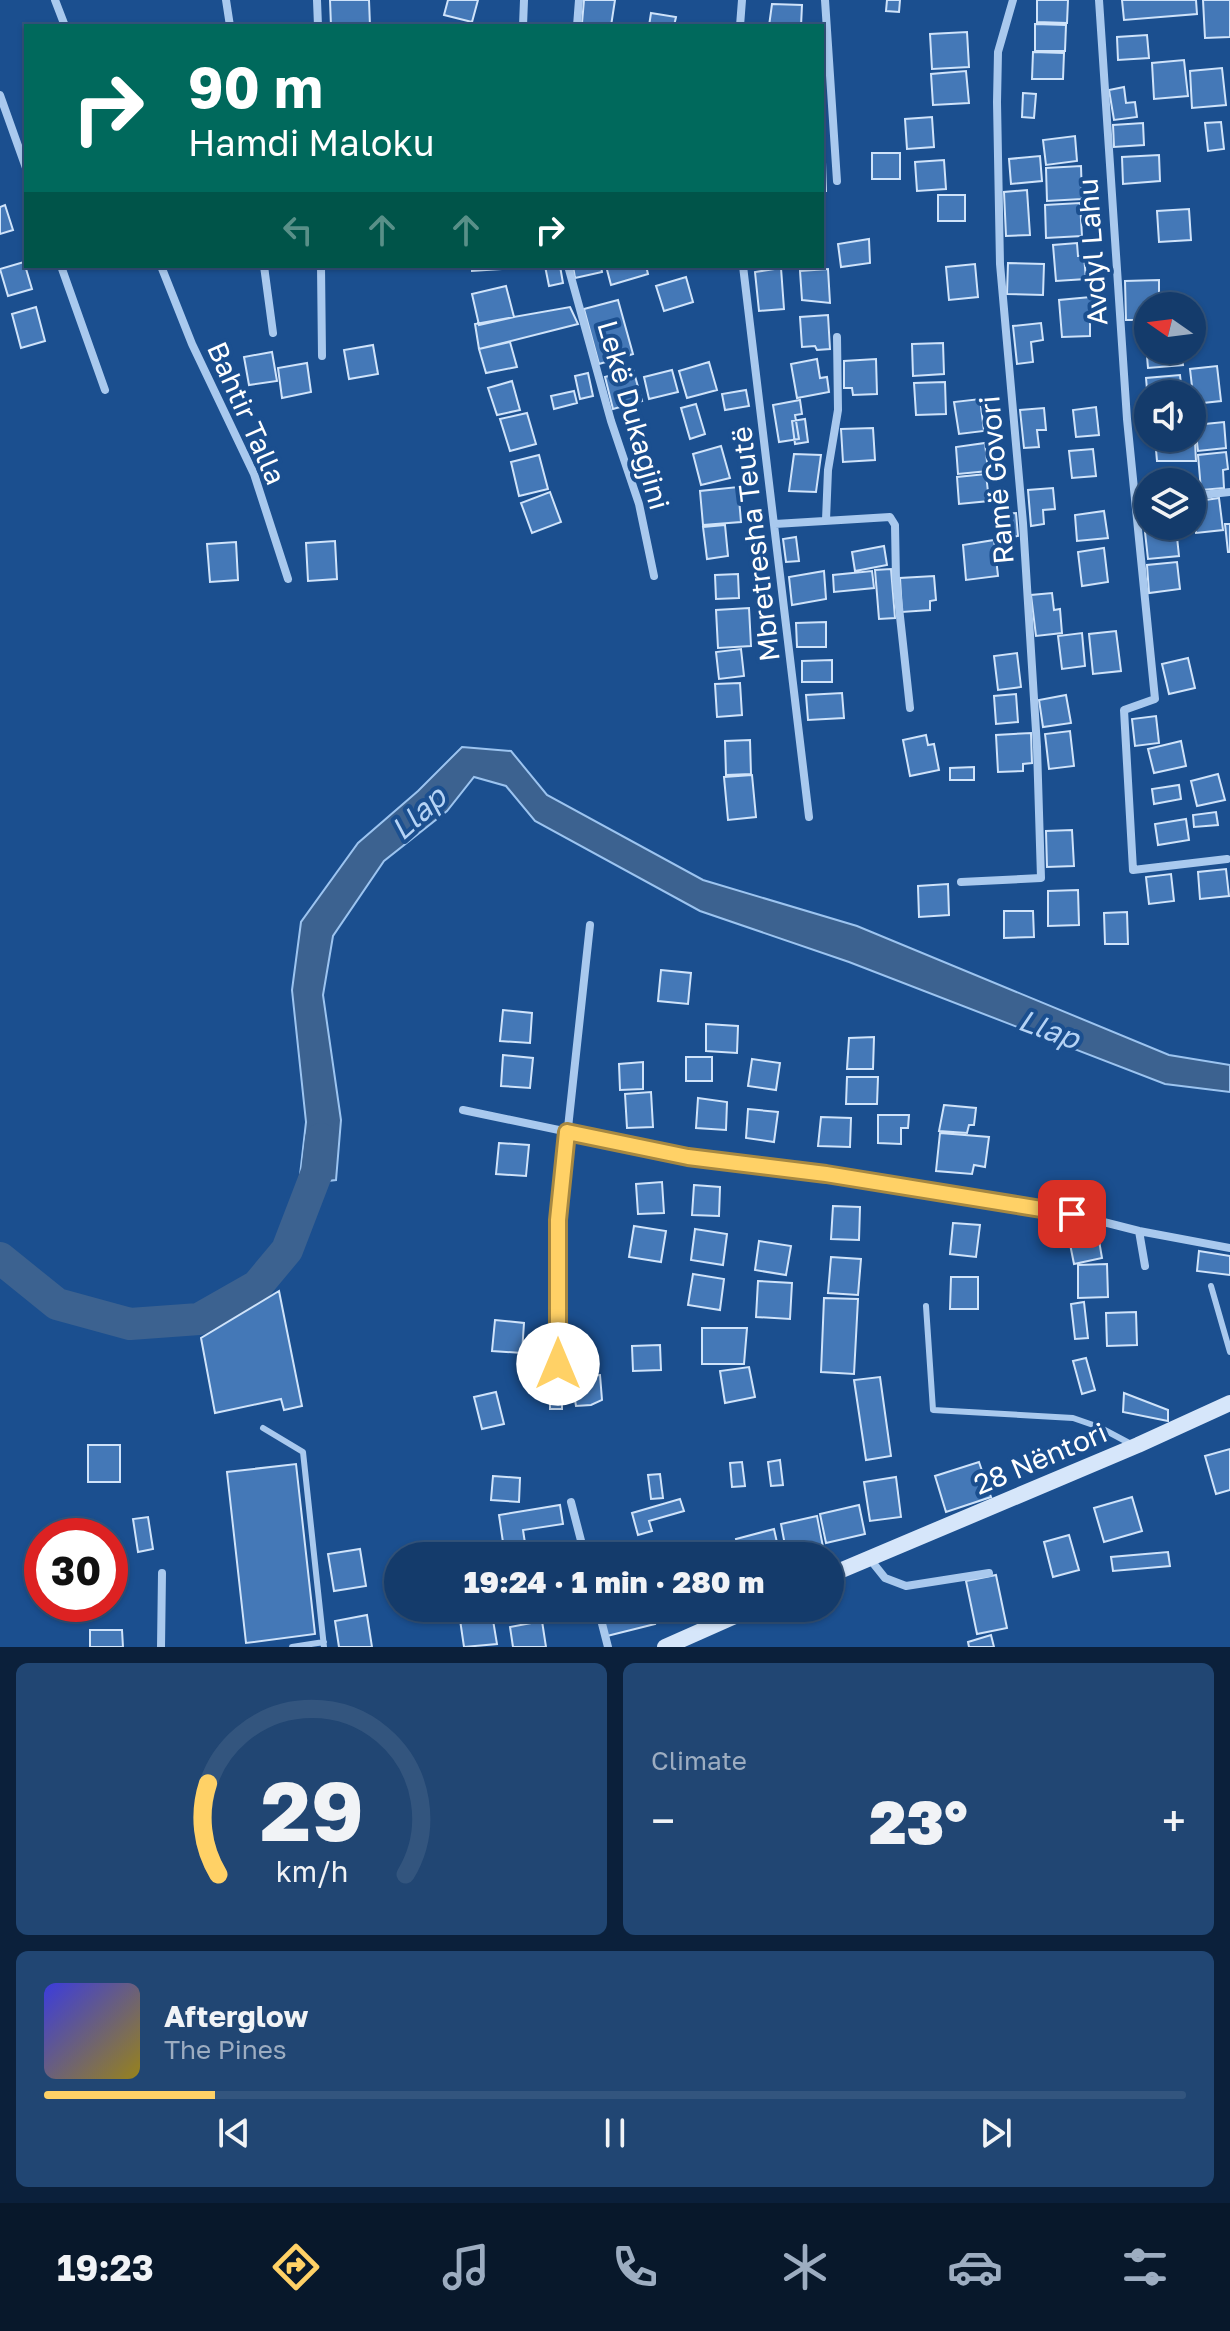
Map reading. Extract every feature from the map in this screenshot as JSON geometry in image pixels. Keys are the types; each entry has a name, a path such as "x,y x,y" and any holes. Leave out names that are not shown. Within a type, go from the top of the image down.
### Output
{"main road":[{"name":"28 Nëntori","path":"844,1569 1230,1403"},
{"path":"665,1647 721,1622"}],"street":[{"path":"55,0 64,24"},
{"path":"226,0 230,24"},
{"path":"317,0 318,24"},
{"path":"523,24 524,0"},
{"path":"577,24 579,0"},
{"path":"740,24 742,0"},
{"path":"825,0 837,181"},
{"name":"Ramë Govori","path":"961,882 1041,878 1037,747 1024,537 1000,264 998,52 1013,0"},
{"name":"Avdyl Lahu","path":"1099,0 1117,287 1134,487"},
{"path":"0,95 24,162"},
{"path":"62,268 105,390"},
{"name":"Bahtir Talla","path":"162,268 192,344 254,474 288,579"},
{"path":"264,268 273,333"},
{"path":"321,268 322,356"},
{"name":"Lekë Dukagjini","path":"569,268 611,421 639,504 654,576"},
{"name":"Mbretresha Teutë","path":"743,268 809,817"},
{"path":"826,520 828,470 838,410 837,337"},
{"path":"1206,495 1230,492"},
{"path":"775,524 890,517 895,525 896,580 910,708"},
{"name":"Avdyl Lahu","path":"1139,540 1155,699 1124,710 1133,870 1227,859"},
{"path":"558,1364 558,1220 590,925"},
{"path":"463,1110 688,1157 826,1174 1072,1214 1139,1231 1230,1248"},
{"path":"1139,1231 1145,1266"},
{"path":"571,1502 581,1542"},
{"path":"869,1558 885,1578 906,1586 989,1573"},
{"path":"161,1647 162,1573"},
{"path":"602,1622 608,1647"}],"lane":[{"path":"1211,1286 1230,1352"},
{"path":"926,1306 933,1410 1073,1418 1138,1445"},
{"path":"263,1428 303,1452 324,1644 292,1647"}],"water":[{"path":"462,747 511,751 547,795 703,880 857,926 1169,1055 1230,1065 1230,1092 1165,1084 849,962 700,911 535,821 506,786 474,777 447,811 384,861 333,936 323,995 341,1120 336,1180 299,1184 306,1122 292,990 301,922 358,843 418,791"}],"building":[{"path":"330,0 369,0 370,24 331,24"},
{"path":"448,0 478,0 472,22 444,15"},
{"path":"584,0 615,0 611,24 582,23"},
{"path":"887,0 900,0 899,12 886,11"},
{"path":"1037,0 1068,0 1067,23 1037,22"},
{"path":"1122,0 1196,0 1197,14 1124,20"},
{"path":"1203,0 1230,0 1230,37 1205,38"},
{"path":"772,4 802,5 801,24 769,24"},
{"path":"651,13 676,17 674,24 649,24"},
{"path":"1035,24 1066,25 1065,51 1035,51"},
{"path":"967,32 969,67 932,69 930,34"},
{"path":"1147,35 1149,58 1118,60 1117,37"},
{"path":"1033,52 1064,53 1063,79 1032,79"},
{"path":"1184,60 1188,96 1154,99 1152,63"},
{"path":"1222,68 1226,105 1192,108 1190,71"},
{"path":"966,71 969,103 933,105 931,74"},
{"path":"1124,87 1126,103 1135,102 1137,117 1114,120 1109,90"},
{"path":"1023,93 1036,94 1034,118 1022,117"},
{"path":"932,117 934,147 907,149 905,119"},
{"path":"1221,122 1224,149 1208,151 1205,123"},
{"path":"1143,123 1144,145 1114,147 1113,125"},
{"path":"1075,136 1077,161 1046,165 1043,140"},
{"path":"872,153 900,153 900,179 872,179"},
{"path":"1159,155 1160,181 1123,184 1122,157"},
{"path":"1040,156 1042,181 1011,184 1009,159"},
{"path":"944,160 946,189 917,191 915,162"},
{"path":"824,162 825,162 824,191"},
{"path":"1081,166 1082,199 1047,201 1046,168"},
{"path":"1027,190 1030,235 1006,236 1004,192"},
{"path":"938,195 965,195 965,221 938,221"},
{"path":"1080,203 1082,236 1046,238 1045,205"},
{"path":"5,205 13,230 0,234 0,207"},
{"path":"1189,209 1191,240 1159,242 1157,211"},
{"path":"869,239 870,263 841,267 838,244"},
{"path":"1077,243 1078,256 1084,256 1086,279 1056,281 1053,245"},
{"path":"24,262 32,289 8,296 0,269"},
{"path":"1008,263 1044,264 1043,295 1007,294"},
{"path":"975,264 978,297 949,300 946,267"},
{"path":"472,268 501,268 501,269 472,271"},
{"path":"545,268 560,268 563,283 549,286"},
{"path":"573,268 601,268 602,272 575,278"},
{"path":"607,268 646,268 648,274 611,285"},
{"path":"781,268 784,309 759,311 755,272"},
{"path":"828,269 830,303 802,300 800,271"},
{"path":"686,277 693,302 664,311 656,286"},
{"path":"1159,280 1159,292 1134,292 1134,320 1126,320 1125,281"},
{"path":"506,286 514,317 479,325 472,294"},
{"path":"1101,296 1102,311 1090,314 1090,336 1062,337 1059,300"},
{"path":"618,300 633,354 599,364 584,309"},
{"path":"36,307 45,341 21,348 12,314"},
{"path":"570,307 578,324 479,349 475,324"},
{"path":"828,315 830,349 802,347 800,317"},
{"path":"1041,323 1043,340 1031,342 1033,362 1017,364 1013,326"},
{"path":"510,342 517,367 486,373 479,349"},
{"path":"943,343 944,374 913,376 912,344"},
{"path":"373,345 378,374 349,379 344,350"},
{"path":"272,352 277,381 249,385 244,357"},
{"path":"817,359 820,378 827,377 829,392 797,398 791,364"},
{"path":"876,359 877,394 853,395 852,388 844,388 844,361"},
{"path":"709,362 717,390 687,398 679,371"},
{"path":"307,363 311,392 282,398 278,368"},
{"path":"1148,364 1183,365 1148,368"},
{"path":"1217,366 1221,401 1206,403 1206,380 1191,380 1190,369"},
{"path":"633,369 642,401 613,409 605,377"},
{"path":"672,370 678,392 649,399 644,377"},
{"path":"588,373 593,396 580,399 575,376"},
{"path":"1180,375 1181,380 1146,380"},
{"path":"512,381 520,410 497,415 488,388"},
{"path":"945,382 946,414 916,415 914,383"},
{"path":"746,390 749,406 725,410 722,394"},
{"path":"574,391 577,403 554,409 551,396"},
{"path":"980,399 984,431 959,434 954,402"},
{"path":"800,400 802,414 795,415 799,439 779,442 773,405"},
{"path":"696,404 705,434 690,439 681,408"},
{"path":"1096,407 1099,435 1076,437 1073,410"},
{"path":"1044,408 1046,430 1037,430 1039,447 1024,448 1020,410"},
{"path":"527,413 536,444 510,451 500,419"},
{"path":"805,419 808,442 795,444 792,421"},
{"path":"1224,422 1226,448 1206,450 1206,424"},
{"path":"873,428 875,460 843,462 841,429"},
{"path":"985,443 988,471 958,474 956,447"},
{"path":"721,446 730,478 701,485 693,454"},
{"path":"1093,449 1096,476 1072,478 1069,451"},
{"path":"1156,452 1196,452 1196,461 1157,461"},
{"path":"1226,452 1228,469 1223,470 1224,488 1206,490 1206,468 1199,468 1198,455"},
{"path":"794,454 821,455 816,492 789,491"},
{"path":"539,455 548,489 519,496 511,462"},
{"path":"986,474 989,501 959,504 957,477"},
{"path":"738,487 741,522 703,525 700,491"},
{"path":"1053,488 1055,509 1043,510 1044,524 1031,526 1028,490"},
{"path":"550,492 561,522 532,533 521,503"},
{"path":"1219,498 1223,530 1206,532 1206,500"},
{"path":"1104,511 1108,538 1077,541 1075,515"},
{"path":"1016,513 1018,536 1006,538 1003,514"},
{"path":"1225,524 1230,524 1230,552 1228,552"},
{"path":"725,525 728,556 707,559 703,527"},
{"path":"796,537 799,561 786,562 783,539"},
{"path":"994,540 998,576 966,580 963,545"},
{"path":"1146,540 1177,540 1179,556 1148,559"},
{"path":"335,541 337,579 308,581 306,543"},
{"path":"236,542 238,580 210,582 207,544"},
{"path":"884,546 887,565 855,571 852,552"},
{"path":"1104,548 1108,582 1082,586 1078,552"},
{"path":"1177,562 1180,589 1149,593 1147,565"},
{"path":"891,569 895,618 879,619 875,570"},
{"path":"824,571 826,599 792,605 789,577"},
{"path":"872,571 874,588 834,592 833,575"},
{"path":"738,574 739,598 716,599 715,575"},
{"path":"934,576 936,600 930,601 930,610 902,612 900,578"},
{"path":"1052,593 1054,610 1060,609 1062,633 1036,636 1031,595"},
{"path":"749,608 751,646 718,648 716,610"},
{"path":"826,622 826,647 797,647 796,623"},
{"path":"1116,631 1121,671 1093,674 1089,634"},
{"path":"1082,633 1085,666 1062,669 1058,636"},
{"path":"741,649 744,676 719,679 716,652"},
{"path":"1017,653 1021,687 998,690 994,656"},
{"path":"1188,658 1195,688 1169,694 1162,664"},
{"path":"832,660 832,682 802,682 802,661"},
{"path":"740,683 742,715 717,717 715,684"},
{"path":"842,693 844,718 808,720 806,695"},
{"path":"1016,694 1018,722 996,724 994,696"},
{"path":"1066,695 1071,723 1043,727 1039,700"},
{"path":"1156,716 1159,743 1135,746 1132,719"},
{"path":"1070,731 1074,766 1049,769 1045,734"},
{"path":"1031,733 1032,763 1023,764 1023,771 998,772 996,735"},
{"path":"926,735 928,745 934,744 939,770 910,776 903,740"},
{"path":"750,740 751,774 726,775 725,741"},
{"path":"1181,741 1186,766 1154,773 1148,749"},
{"path":"974,767 974,780 950,780 950,768"},
{"path":"1218,774 1225,800 1197,806 1191,781"},
{"path":"752,775 756,817 728,820 724,777"},
{"path":"1179,785 1181,799 1154,804 1152,789"},
{"path":"1216,812 1218,825 1194,827 1193,815"},
{"path":"1186,819 1189,840 1158,845 1155,824"},
{"path":"1072,830 1074,866 1047,867 1046,831"},
{"path":"1226,869 1229,896 1200,899 1198,872"},
{"path":"1171,874 1174,901 1149,904 1146,877"},
{"path":"948,884 949,915 919,917 918,886"},
{"path":"1078,890 1079,925 1048,926 1048,891"},
{"path":"1004,911 1033,911 1034,937 1004,938"},
{"path":"1127,912 1128,944 1105,944 1104,913"},
{"path":"661,970 691,973 688,1004 658,1001"},
{"path":"503,1010 532,1013 530,1043 500,1041"},
{"path":"706,1024 738,1026 737,1053 706,1051"},
{"path":"874,1037 873,1069 847,1069 849,1038"},
{"path":"503,1055 533,1058 530,1088 501,1086"},
{"path":"686,1057 712,1057 712,1081 686,1081"},
{"path":"752,1059 780,1063 776,1090 748,1086"},
{"path":"643,1062 643,1089 620,1090 619,1064"},
{"path":"847,1077 878,1077 877,1104 846,1104"},
{"path":"651,1092 653,1127 627,1128 625,1094"},
{"path":"698,1098 727,1102 726,1130 696,1128"},
{"path":"944,1105 976,1108 974,1125 969,1125 967,1133 939,1131"},
{"path":"748,1109 778,1112 774,1142 746,1138"},
{"path":"878,1115 909,1115 908,1128 901,1128 901,1144 878,1143"},
{"path":"821,1117 851,1118 850,1147 818,1146"},
{"path":"940,1133 989,1137 985,1167 974,1165 972,1174 936,1171"},
{"path":"499,1143 529,1145 526,1176 496,1174"},
{"path":"662,1182 664,1213 638,1214 636,1184"},
{"path":"694,1185 720,1187 719,1216 692,1215"},
{"path":"833,1206 860,1207 859,1240 831,1239"},
{"path":"953,1223 980,1225 976,1257 950,1254"},
{"path":"1096,1223 1102,1258 1074,1264 1067,1229"},
{"path":"634,1226 666,1231 661,1262 629,1257"},
{"path":"695,1229 727,1234 723,1265 691,1260"},
{"path":"759,1241 791,1246 786,1275 755,1270"},
{"path":"1199,1251 1230,1256 1230,1275 1197,1271"},
{"path":"831,1257 861,1259 858,1295 828,1293"},
{"path":"1107,1264 1108,1297 1078,1298 1078,1265"},
{"path":"693,1274 724,1279 720,1310 688,1305"},
{"path":"951,1277 978,1277 978,1309 950,1309"},
{"path":"758,1281 792,1283 790,1319 756,1317"},
{"path":"279,1291 302,1406 284,1410 281,1399 215,1413 201,1338"},
{"path":"824,1298 858,1299 854,1374 821,1372"},
{"path":"1084,1302 1088,1338 1075,1339 1071,1304"},
{"path":"1136,1312 1137,1345 1107,1346 1106,1313"},
{"path":"495,1320 524,1323 522,1353 492,1351"},
{"path":"702,1328 747,1328 744,1364 702,1364"},
{"path":"660,1345 661,1370 633,1371 632,1346"},
{"path":"1086,1358 1095,1390 1082,1394 1073,1361"},
{"path":"749,1367 755,1397 725,1403 720,1371"},
{"path":"600,1375 602,1400 576,1406 575,1400 569,1401 567,1377"},
{"path":"550,1376 562,1376 562,1409 550,1409"},
{"path":"880,1377 891,1456 866,1460 854,1380"},
{"path":"496,1392 504,1424 482,1429 474,1397"},
{"path":"1124,1393 1168,1410 1168,1421 1123,1412"},
{"path":"88,1445 120,1445 120,1482 88,1482"},
{"path":"1230,1449 1230,1490 1216,1494 1205,1456"},
{"path":"780,1460 783,1485 771,1486 768,1462"},
{"path":"742,1462 745,1486 732,1487 730,1463"},
{"path":"979,1462 991,1497 946,1512 935,1476"},
{"path":"296,1464 315,1634 246,1643 227,1472"},
{"path":"660,1474 663,1498 651,1499 648,1475"},
{"path":"493,1476 520,1478 519,1502 491,1500"},
{"path":"896,1477 901,1517 870,1521 864,1482"},
{"path":"1132,1497 1142,1531 1104,1542 1094,1508"},
{"path":"680,1499 684,1511 649,1521 652,1531 638,1535 632,1513"},
{"path":"560,1505 563,1524 523,1530 525,1542 503,1542 499,1515"},
{"path":"859,1505 865,1534 826,1542 820,1514"},
{"path":"817,1516 822,1542 784,1542 781,1524"},
{"path":"148,1517 153,1549 138,1552 133,1519"},
{"path":"774,1529 777,1542 737,1542 736,1539"},
{"path":"1069,1535 1079,1570 1053,1577 1044,1542"},
{"path":"360,1549 366,1586 334,1591 328,1554"},
{"path":"1168,1552 1170,1566 1113,1571 1111,1557"},
{"path":"996,1575 1007,1628 977,1634 966,1581"},
{"path":"367,1615 372,1647 339,1647 335,1621"},
{"path":"460,1622 493,1622 497,1644 464,1647"},
{"path":"542,1622 546,1647 513,1647 510,1627"},
{"path":"604,1622 654,1622 655,1624 607,1636"},
{"path":"90,1630 122,1630 123,1647 90,1647"},
{"path":"991,1635 994,1647 969,1647 968,1642"}],"waterway":[{"name":"Llap","path":"0,1258 57,1304 130,1324 199,1319 257,1286 287,1250 317,1172 321,1139"}],"route":[{"path":"558,1364 558,1220 567,1132 688,1157 826,1174 1072,1214"}]}
